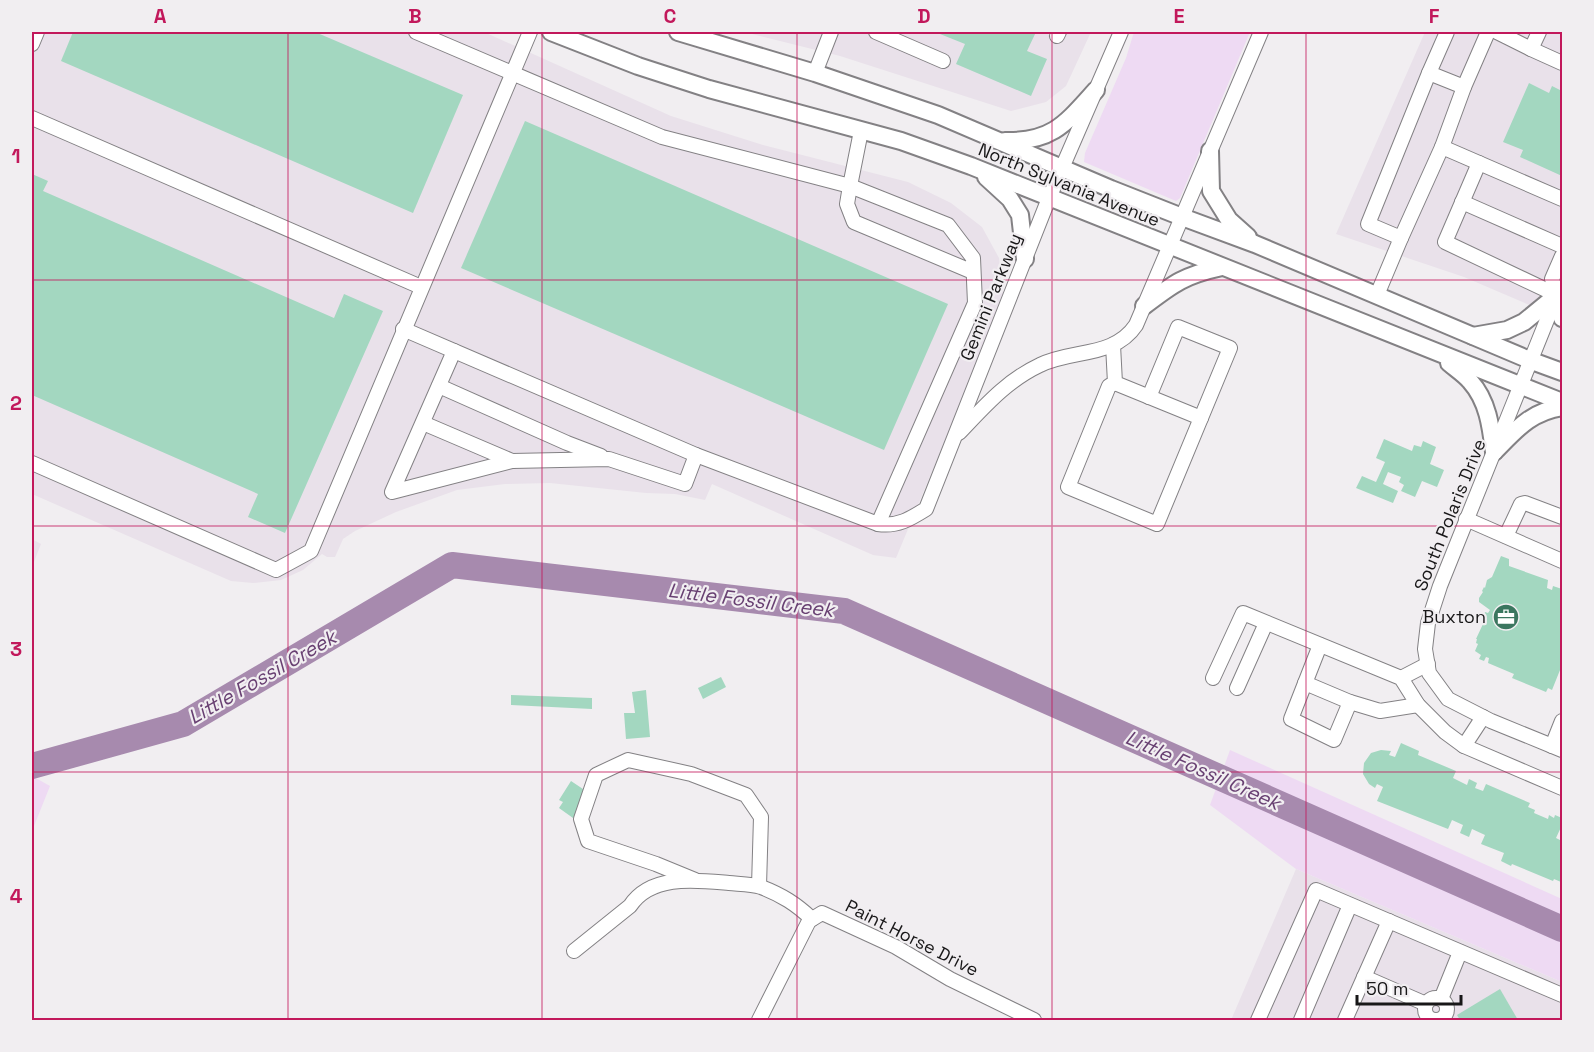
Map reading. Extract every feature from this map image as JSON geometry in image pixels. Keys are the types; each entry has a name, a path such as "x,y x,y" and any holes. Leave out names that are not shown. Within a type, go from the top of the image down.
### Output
{"main road":[{"name":"North Sylvania Avenue","path":"551,32 638,66 709,89 901,141 971,166 1563,402"},
{"name":"North Sylvania Avenue","path":"678,32 815,73 938,115 1563,372"},
{"path":"997,141 1024,141 1050,134 1066,123 1096,90"},
{"path":"1210,151 1211,191 1229,220 1256,244"},
{"path":"971,166 993,182 1010,199 1020,215 1025,260"},
{"path":"1144,306 1176,282 1198,272 1222,267"},
{"path":"1561,295 1563,318"},
{"path":"1473,336 1507,330 1524,322 1561,295"},
{"path":"1438,353 1471,381 1484,404 1490,423 1494,452"},
{"path":"1494,452 1521,424 1543,411 1563,407"}],"street":[{"path":"32,44 37,32"},
{"path":"403,329 696,455 878,524 975,303 972,258 948,225 850,186 662,136 416,32"},
{"path":"32,463 276,570 311,551 530,32"},
{"path":"815,73 828,32"},
{"path":"876,32 943,61"},
{"name":"Gemini Parkway","path":"878,524 906,522 926,509 1049,198 1121,32"},
{"name":"Gemini Parkway","path":"954,439 997,392 1020,375 1042,363 1113,345 1129,335 1170,247 1261,32"},
{"path":"1401,238 1368,224 1447,32"},
{"path":"1377,295 1442,147 1464,87 1488,32"},
{"path":"1497,32 1563,63"},
{"path":"1532,49 1539,32"},
{"path":"1429,73 1464,87"},
{"path":"32,118 422,287"},
{"path":"861,131 847,204 854,222 973,272"},
{"path":"1442,147 1563,199"},
{"path":"1479,163 1445,242 1561,295"},
{"path":"1462,202 1563,246"},
{"name":"South Polaris Drive","path":"1558,748 1483,717 1448,699 1430,673 1425,649 1428,623 1466,519 1561,295 1552,279 1563,256"},
{"path":"1115,382 1109,386 1068,487 1157,524 1230,348 1178,327 1149,397"},
{"path":"1113,345 1115,382"},
{"path":"454,351 392,492 512,461 609,459"},
{"path":"1115,382 1201,418"},
{"path":"439,386 567,443 684,484 696,455"},
{"path":"423,423 512,461"},
{"path":"1506,536 1521,504 1525,503 1563,517"},
{"path":"1466,519 1563,561"},
{"path":"1213,678 1243,613 1401,678 1418,705 1445,732 1464,746 1563,788"},
{"path":"1237,688 1266,623"},
{"path":"1320,645 1291,719 1335,740 1350,702"},
{"path":"1401,678 1428,664"},
{"path":"1305,683 1350,702 1380,711 1418,705"},
{"path":"1464,746 1483,717"},
{"path":"1558,748 1563,721"},
{"path":"695,880 588,841 581,819 596,775 628,760 691,774 746,795 761,817 759,886"},
{"path":"574,951 630,906 635,898 663,883 695,880 759,886 791,900 812,919 808,921 759,1020"},
{"path":"1258,1020 1316,890 1563,995"},
{"path":"1301,1020 1350,905"},
{"name":"Paint Horse Drive","path":"812,919 822,913 844,923 896,947 950,979 1034,1020"},
{"path":"1344,1020 1389,921"},
{"path":"1441,999 1460,952"},
{"path":"1364,977 1426,1004"},
{"path":"1431,999 1441,999 1447,1008 1445,1015 1439,1020 1432,1020 1426,1015 1426,1004 1431,999"}],"shaded area":[{"path":"32,32 484,32 671,116 763,145 908,182 951,203 982,227 999,258 1003,294 998,313 896,558 873,555 712,484 705,500 675,494 550,483 505,484 457,490 396,512 343,539 335,557 322,554 303,570 281,580 253,583 231,581 32,494"},
{"path":"744,32 1091,32 1066,86 1046,102 1011,111 840,56"},
{"path":"1134,32 1250,32 1180,198 1176,201 1084,162 1085,153 1126,58"},
{"path":"1425,32 1562,32 1562,319 1464,277 1336,234"},
{"path":"32,539 41,544 32,567"},
{"path":"1230,750 1562,899 1562,982 1296,869 1210,805"},
{"path":"32,776 50,786 32,831"},
{"path":"1296,869 1562,982 1562,1020 1231,1020"}],"building":[{"path":"73,32 315,32 463,95 413,213 61,61"},
{"path":"935,32 1036,32 1027,51 1047,59 1031,96 956,64 965,44"},
{"path":"1529,83 1549,93 1552,86 1562,91 1562,176 1520,157 1523,150 1503,142"},
{"path":"525,121 948,304 884,450 461,268"},
{"path":"32,174 48,181 43,191 334,318 344,294 383,311 285,533 248,517 258,494 32,395"},
{"path":"1384,439 1412,451 1414,445 1421,447 1423,441 1436,447 1430,464 1444,470 1437,487 1422,481 1415,497 1401,491 1404,485 1399,482 1401,477 1388,472 1383,484 1398,491 1393,503 1356,488 1362,476 1376,482 1385,462 1376,458"},
{"path":"1501,556 1509,559 1509,566 1548,580 1547,588 1552,590 1553,586 1562,589 1562,665 1552,690 1548,688 1546,692 1512,678 1514,674 1488,663 1489,658 1486,657 1484,661 1479,659 1481,655 1475,651 1478,644 1476,639 1483,624 1481,623 1485,612 1488,613 1490,610 1479,602 1479,598"},
{"path":"721,677 726,687 703,699 698,688"},
{"path":"646,690 650,737 626,739 624,713 635,713 632,692"},
{"path":"511,695 592,698 592,709 511,705"},
{"path":"1401,743 1419,751 1418,755 1456,771 1453,778 1467,785 1469,779 1477,783 1475,788 1483,791 1486,784 1530,803 1528,807 1535,810 1534,813 1548,819 1549,815 1562,818 1562,825 1556,838 1562,841 1561,882 1501,861 1504,853 1481,844 1485,835 1472,829 1469,837 1460,833 1463,825 1452,820 1448,829 1377,801 1383,787 1377,784 1375,788 1369,784 1363,774 1364,763 1371,753 1381,750 1391,751 1389,755 1395,757"},
{"path":"571,781 589,793 573,818 559,808 563,802 559,800"},
{"path":"1500,989 1518,1020 1460,1020 1457,1015"}],"waterway":[{"name":"Little Fossil Creek","path":"32,766 183,724 452,565 844,611 1562,929"}],"place":[{"name":"Buxton","path":"1506,617"}]}
